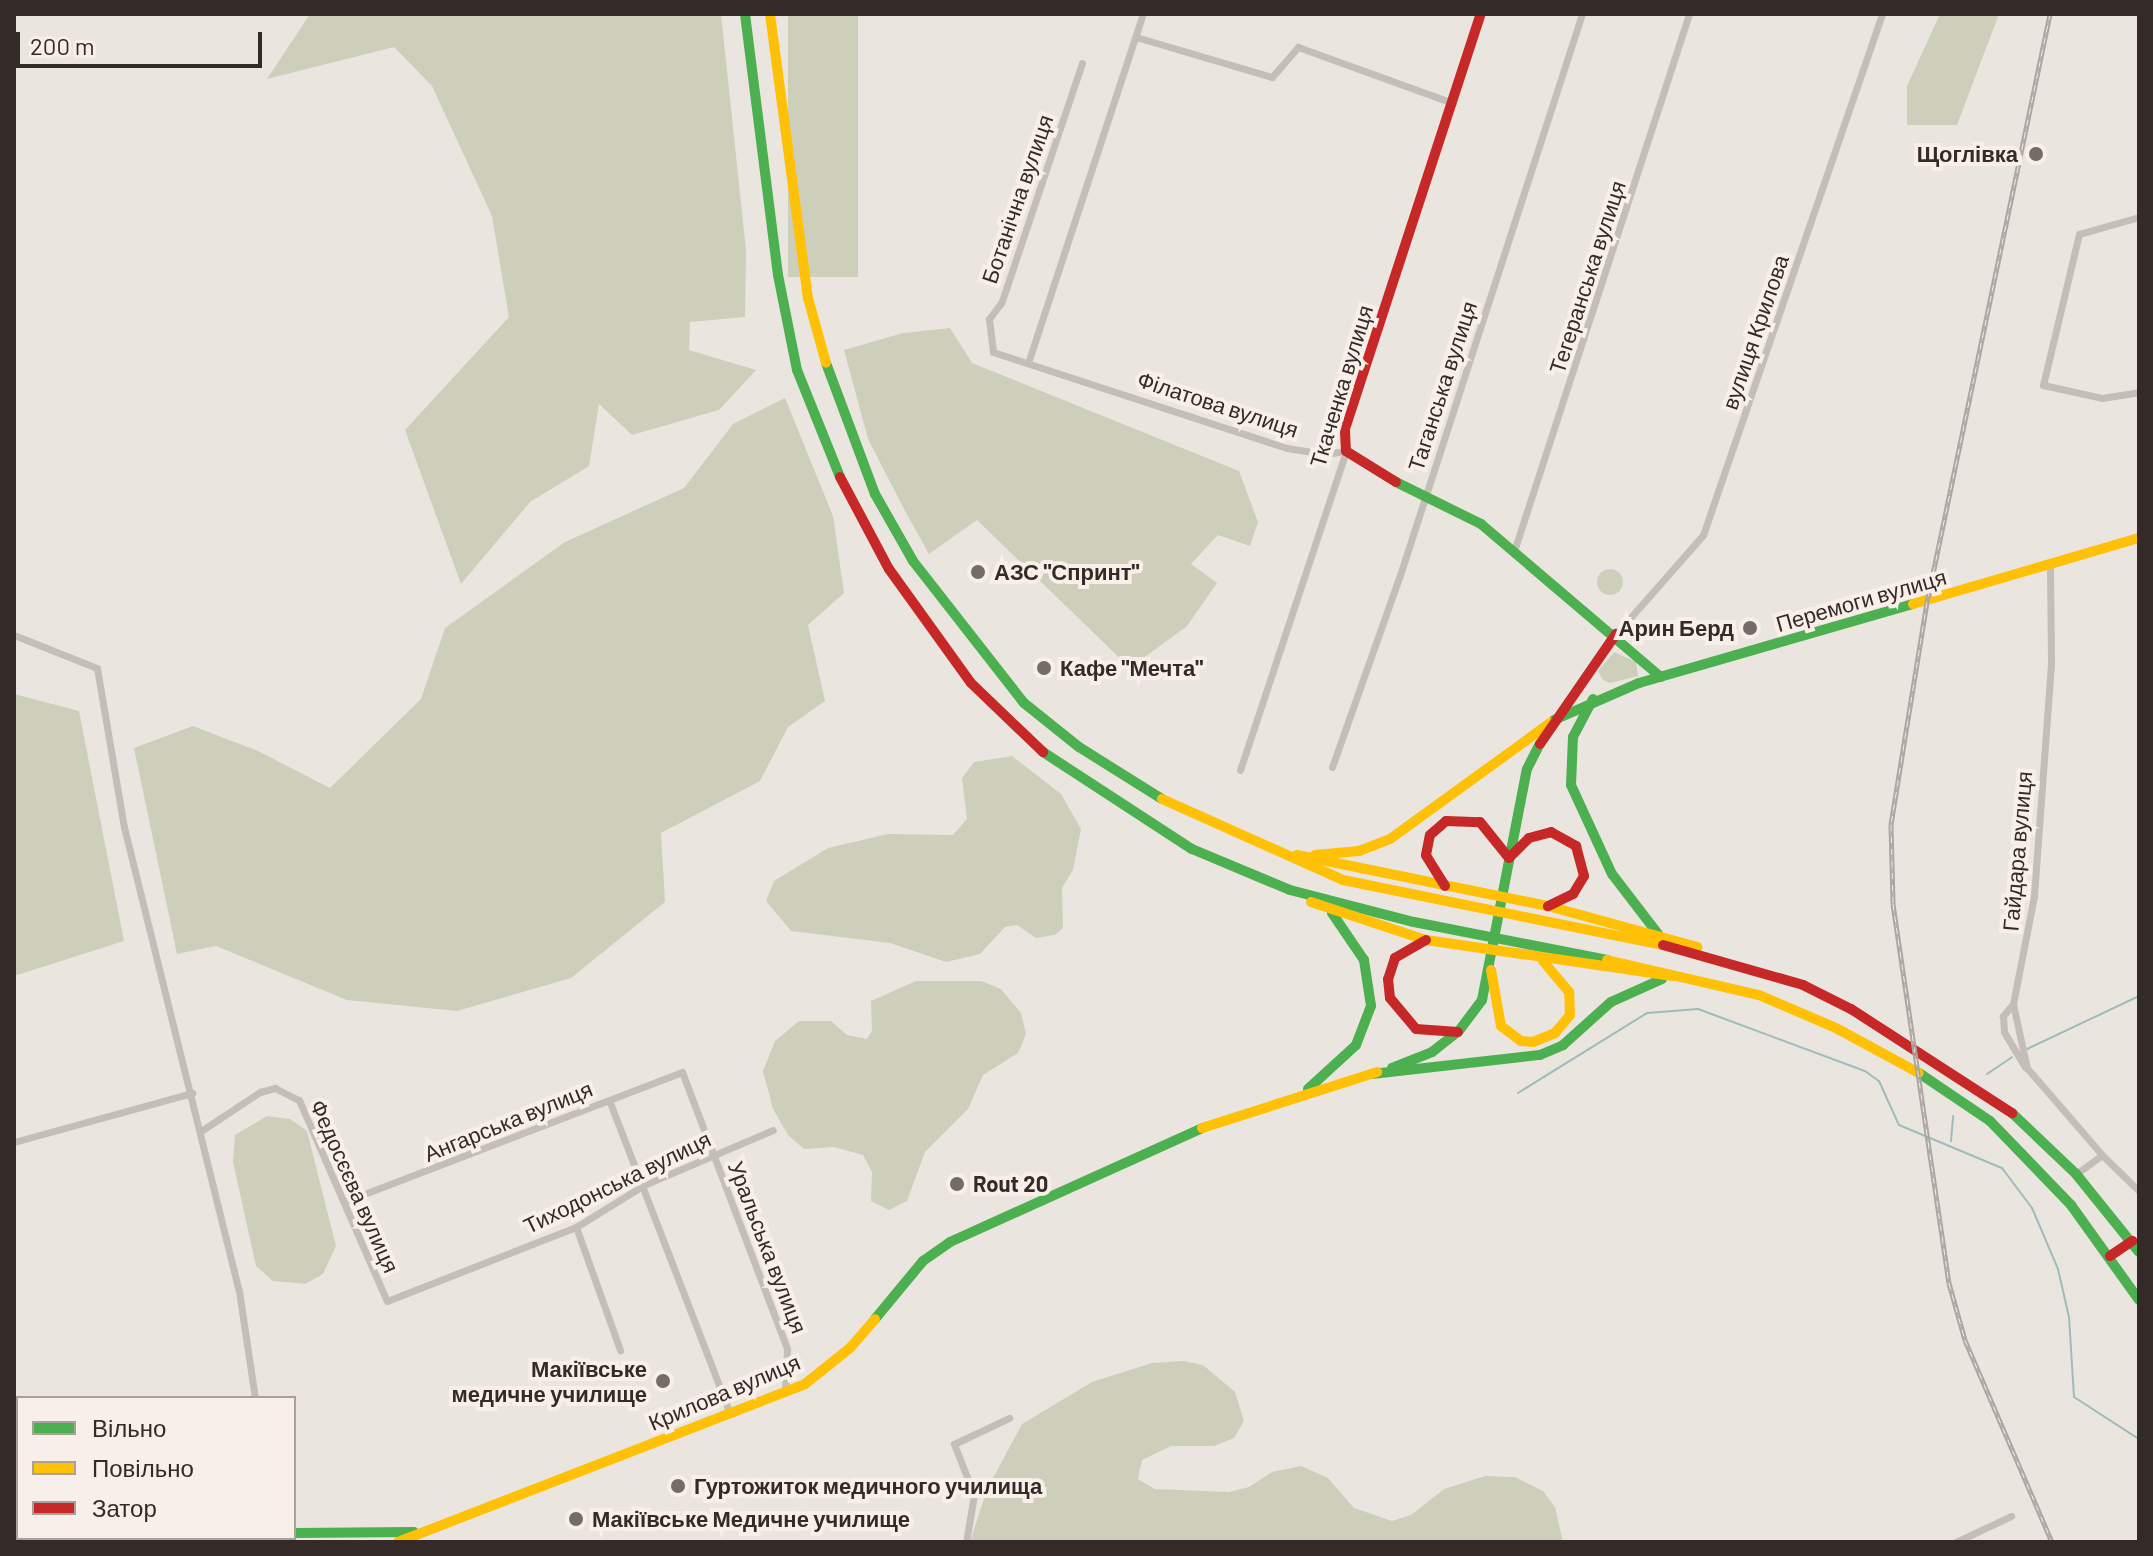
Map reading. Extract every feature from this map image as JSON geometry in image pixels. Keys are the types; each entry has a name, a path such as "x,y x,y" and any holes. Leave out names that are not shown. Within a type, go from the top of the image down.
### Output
{"main road":[{"path":"745,14 778,275 797,370 840,482 889,569 971,683 1048,758 1192,849 1290,890 1332,912 1426,940 1663,978"},
{"path":"770,14 815,334 860,460 913,561 1002,679 1052,727 1159,798 1343,880 1710,954"},
{"name":"Ткаченка вулиця","path":"1346,451 1345,429 1481,14"},
{"path":"1346,451 1359,463 1481,524 1616,634 1661,677"},
{"name":"Перемоги вулиця","path":"1550,723 1593,699 1661,677 2050,567 2139,538"},
{"path":"1372,1074 1432,1052 1458,1032 1482,1000 1491,970 1527,769 1550,723 1616,634"},
{"path":"1593,699 1573,737 1569,763 1573,794 1629,902 1658,934"},
{"path":"1305,856 1359,851 1390,839 1550,723"},
{"path":"1446,887 1426,855 1430,835 1446,821 1480,822 1509,858"},
{"path":"1509,858 1540,833 1561,835 1576,846 1584,865 1579,886 1548,906"},
{"path":"1281,853 1305,856 1347,869 1548,906 1658,934 1803,985 1885,1027 2005,1107 2076,1174 2139,1252"},
{"path":"1290,890 1414,922 1681,974 1759,995 1836,1028 1944,1087 2014,1144 2110,1256 2139,1300"},
{"path":"1308,1089 1356,1045 1371,1006 1364,960 1332,912"},
{"path":"1426,940 1395,958 1388,979 1390,998 1416,1029 1458,1032"},
{"path":"1491,970 1501,1026 1521,1041 1533,1042 1555,1033 1570,1015 1569,992 1543,960"},
{"path":"1372,1074 1540,1055 1563,1045 1611,1002 1663,978 1681,974"},
{"name":"Крилова вулиця","path":"398,1542 805,1384 850,1348 923,1261 950,1242 1198,1129 1308,1089 1372,1074"},
{"path":"2110,1256 2132,1241"},
{"path":"300,1531 368,1537 420,1532"}],"street":[{"path":"1028,363 1143,14"},
{"name":"Таганська вулиця","path":"1332,767 1426,494 1582,14"},
{"name":"Тегеранська вулиця","path":"1514,551 1689,14"},
{"name":"вулиця Крилова","path":"1616,634 1703,535 1882,14"},
{"path":"1136,37 1272,77 1298,47 1453,103"},
{"name":"Ботанічна вулиця","path":"1028,363 993,352 989,319 1001,303 1082,63"},
{"path":"2139,217 2079,234 2043,385 2102,398 2139,392"},
{"name":"Філатова вулиця","path":"1028,363 1287,448 1323,454 1346,451"},
{"name":"Ткаченка вулиця","path":"1240,770 1346,451"},
{"name":"Гайдара вулиця","path":"2050,567 2051,664 2034,896 2013,1004 2027,1068 2102,1155 2139,1191"},
{"path":"14,635 97,668 124,827 239,1291 255,1396"},
{"path":"2013,1004 2003,1016 2004,1032 2027,1068"},
{"name":"Ангарська вулиця","path":"346,1201 444,1168 682,1072"},
{"name":"Уральська вулиця","path":"682,1072 787,1349 785,1391"},
{"name":"Федосєєва вулиця","path":"201,1131 260,1092 287,1091 309,1114 387,1301"},
{"path":"14,1142 192,1093"},
{"path":"609,1100 730,1413"},
{"name":"Тиходонська вулиця","path":"387,1301 576,1227 644,1185 773,1130"},
{"path":"2076,1174 2102,1155"},
{"path":"576,1227 620,1350"},
{"path":"966,1542 974,1495 954,1444 1009,1418"},
{"path":"1956,1542 2011,1516"}],"green space":[{"path":"310,14 721,14 746,250 745,317 690,322 689,350 756,370 719,410 632,435 599,404 589,466 530,502 461,584 405,430 509,317 492,216 432,86 394,47 267,79"},
{"path":"788,14 858,14 858,277 788,277"},
{"path":"1940,14 1999,14 1957,125 1907,125 1907,86"},
{"path":"950,328 972,363 1239,471 1258,522 1250,546 1218,535 1191,564 1217,583 1187,626 1130,668 977,520 929,554 905,511 868,439 844,350 903,333"},
{"path":"785,398 833,516 844,593 808,625 825,701 788,727 760,781 661,833 665,902 571,978 457,1011 347,1000 216,946 177,954 134,748 193,726 258,751 330,788 421,699 445,628 565,542 684,488 733,424"},
{"path":"1610,569 1619,573 1623,582 1619,591 1610,595 1601,591 1597,582 1601,573"},
{"path":"1614,652 1636,662 1638,676 1610,683 1603,680 1598,671"},
{"path":"14,694 79,711 124,941 14,976"},
{"path":"1012,756 1061,794 1081,829 1073,870 1062,888 1063,928 1055,935 1036,938 1017,925 1005,927 980,954 946,962 890,943 791,931 766,901 774,881 828,848 888,834 953,835 967,819 962,778 974,762"},
{"path":"916,981 981,981 1001,989 1021,1013 1026,1034 1018,1053 983,1075 968,1109 925,1152 907,1201 889,1210 871,1201 872,1172 863,1155 834,1147 804,1149 788,1135 773,1109 763,1071 775,1041 799,1021 831,1021 847,1035 867,1039 872,1031 871,1001"},
{"path":"267,1116 290,1119 307,1131 336,1246 323,1274 305,1284 273,1281 256,1266 233,1162 235,1135"},
{"path":"1184,1361 1203,1365 1235,1392 1244,1421 1234,1438 1214,1446 1171,1446 1142,1460 1138,1479 1155,1489 1229,1492 1249,1487 1272,1472 1301,1466 1328,1478 1354,1508 1392,1521 1411,1515 1444,1489 1485,1476 1515,1477 1543,1491 1555,1507 1563,1542 970,1542 987,1489 1022,1424 1092,1382 1152,1363"}],"waterway":[{"path":"2027,1049 2139,996"},
{"path":"1518,1093 1647,1013 1698,1009 1865,1071 1879,1081 1899,1125 2002,1168 2032,1208 2058,1269 2069,1317 2074,1397 2139,1439"},
{"path":"1987,1074 2012,1057"},
{"path":"1951,1141 1953,1116"}],"railway":[{"path":"2050,14 1927,602 1891,825 1893,904 1949,1283 1965,1340 2052,1542"}],"traffic: fast":[{"path":"745,14 778,275 797,370 840,477"},
{"path":"826,363 875,494 913,561 1024,703 1079,747 1162,799"},
{"path":"1396,482 1481,524 1661,677"},
{"path":"1554,720 1639,683 1913,604"},
{"path":"1593,699 1573,737 1571,785 1612,874 1658,934"},
{"path":"1392,1068 1432,1052 1458,1032 1482,1000 1527,769 1540,744"},
{"path":"1043,752 1192,849 1290,890 1414,922 1607,960"},
{"path":"1308,1089 1356,1045 1371,1006 1364,960 1332,913"},
{"path":"1372,1074 1540,1055 1563,1045 1611,1002 1662,979"},
{"path":"1919,1073 1990,1121 2071,1205 2139,1300"},
{"path":"2012,1113 2076,1174 2139,1252"},
{"path":"875,1319 923,1261 950,1242 1202,1128"},
{"path":"296,1533 414,1532"}],"traffic: slow":[{"path":"770,14 808,298 826,363"},
{"path":"1913,604 2139,538"},
{"path":"1315,855 1359,851 1390,839 1550,723"},
{"path":"1162,799 1343,880 1663,945"},
{"path":"1297,855 1548,906 1697,947"},
{"path":"1311,902 1426,940 1672,976"},
{"path":"1607,960 1759,995 1836,1028 1919,1073"},
{"path":"1491,970 1501,1026 1521,1041 1533,1042 1555,1033 1570,1015 1569,992 1543,961"},
{"path":"1202,1128 1377,1072"},
{"path":"398,1542 805,1384 850,1348 875,1319"}],"traffic: jam":[{"path":"1396,482 1346,451 1345,429 1481,14"},
{"path":"840,477 889,569 971,683 1043,752"},
{"path":"1540,744 1616,634"},
{"path":"1445,886 1426,855 1430,835 1446,821 1480,822 1509,858 1529,838 1551,832 1576,846 1584,876 1573,894 1548,906"},
{"path":"1426,940 1395,958 1388,979 1390,998 1416,1029 1458,1032"},
{"path":"1663,945 1803,985 1851,1009 2012,1113"},
{"path":"2110,1256 2132,1241"}],"place":[{"name":"Щоглівка","path":"2036,154"},
{"name":"АЗС \"Спринт\"","path":"978,572"},
{"name":"Арин Берд","path":"1750,628"},
{"name":"Кафе \"Мечта\"","path":"1044,668"},
{"name":"Rout 20","path":"957,1184"},
{"name":"Макіївське медичне училище","path":"663,1381"},
{"name":"Гуртожиток медичного училища","path":"678,1486"},
{"name":"Макіївське Медичне училище","path":"576,1519"}]}
